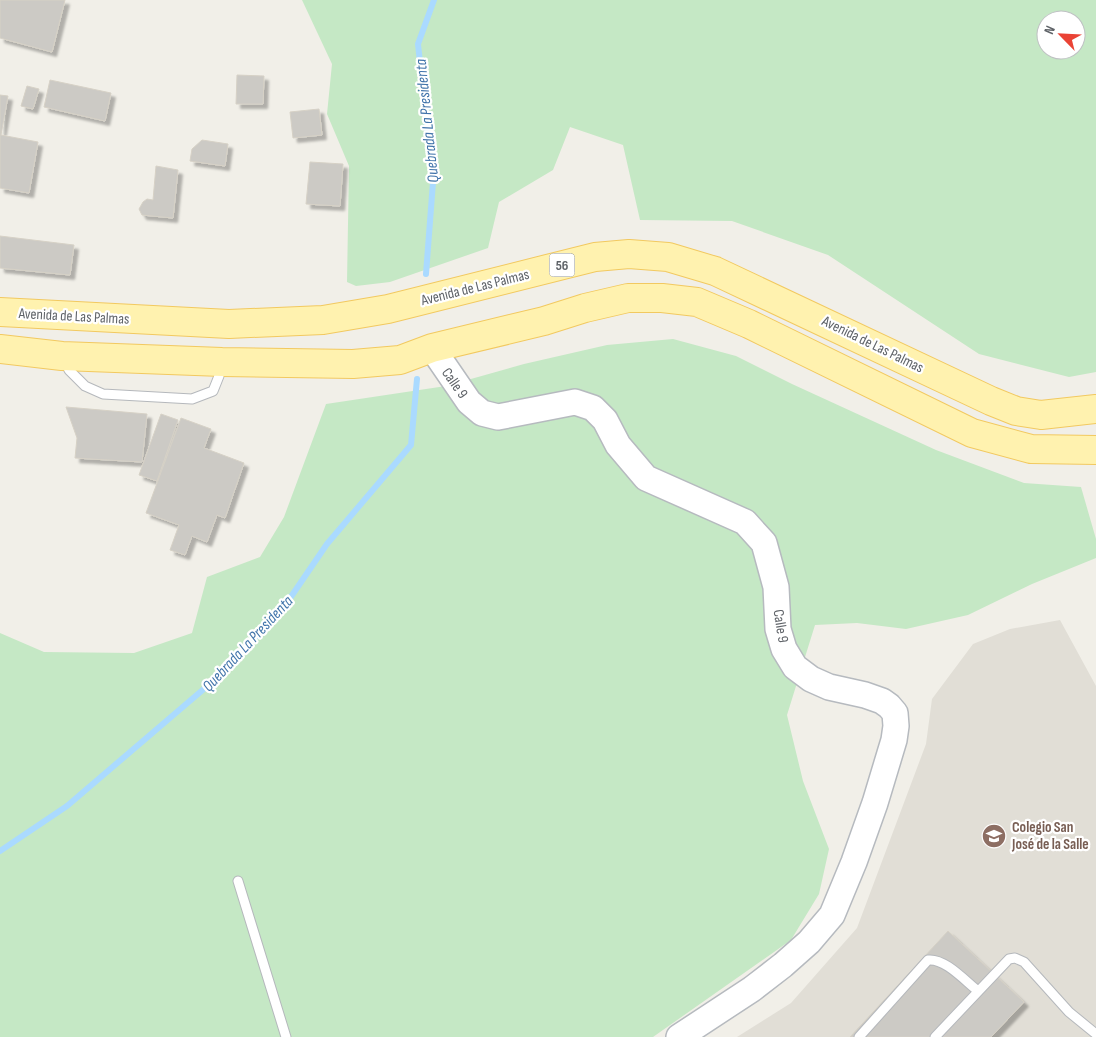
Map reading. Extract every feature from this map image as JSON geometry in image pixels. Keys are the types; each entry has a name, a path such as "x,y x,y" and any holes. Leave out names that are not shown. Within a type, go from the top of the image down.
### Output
{"main road":[{"name":"Avenida de Las Palmas","path":"0,312 229,324 323,320 388,309 595,257 639,254 668,257 715,270 991,401 1016,411 1041,415 1096,409"},
{"path":"0,349 62,356 222,362 353,364 400,360 432,348 544,321 585,308 628,298 662,298 697,302 748,324 972,433 1031,449 1096,450"}],"street":[{"name":"Calle 9","path":"432,348 469,402 482,413 498,417 575,402 594,408 605,420 618,445 646,478 745,522 764,543 776,587 778,628 784,649 795,667 811,679 828,686 882,701 890,706 895,713 894,740 854,862 832,915 809,942 783,965 752,989 679,1037"}],"lane":[{"path":"62,356 68,370 85,386 103,394 192,400 213,391 222,362"},
{"path":"238,880 286,1037"},
{"path":"935,1037 1009,959 1015,958 1024,962 1069,1012 1096,1034"},
{"path":"859,1037 928,960 934,959 943,962 978,992"}],"shaded area":[{"name":"Colegio San José de la Salle","path":"1060,620 1096,686 1096,1037 737,1037 791,1003 857,928 926,744 932,699 973,644 1010,629"}],"green space":[{"path":"302,0 1096,0 1096,372 1069,377 979,354 828,255 732,221 640,220 623,145 570,127 553,170 499,202 488,248 390,282 356,286 347,282 349,166 327,114 332,64"},
{"path":"673,339 736,356 792,384 936,450 1024,483 1081,487 1096,539 1096,558 1032,584 968,615 906,629 857,623 815,625 787,715 803,781 829,849 819,894 791,940 653,1037 0,1037 0,633 44,652 134,653 192,633 207,577 260,557 284,517 326,404 446,386 524,364 607,345"}],"building":[{"path":"0,0 65,0 52,52 0,38"},
{"path":"237,75 264,76 263,104 236,104"},
{"path":"50,80 111,93 105,121 44,107"},
{"path":"27,86 39,89 33,109 21,106"},
{"path":"0,95 8,96 1,135 38,142 29,193 0,188"},
{"path":"319,109 322,135 293,138 290,112"},
{"path":"202,140 228,144 225,166 190,161 192,149"},
{"path":"310,162 343,164 340,206 306,204"},
{"path":"156,166 178,170 173,218 142,215 139,209 147,199 153,200"},
{"path":"0,236 74,245 70,275 0,268"},
{"path":"66,407 147,414 142,462 75,458 77,438"},
{"path":"161,414 178,420 157,481 139,475"},
{"path":"181,418 211,429 204,448 244,463 225,518 217,515 207,542 192,536 185,555 170,550 179,525 146,513"},
{"path":"948,931 1024,1002 991,1037 850,1037"}],"waterway":[{"name":"Quebrada La Presidenta","path":"426,274 433,182 418,44 434,0"},
{"name":"Quebrada La Presidenta","path":"0,851 67,806 219,676 284,607 327,544 411,445 417,379"}],"place":[{"name":"Colegio San José de la Salle","path":"994,836"}]}
